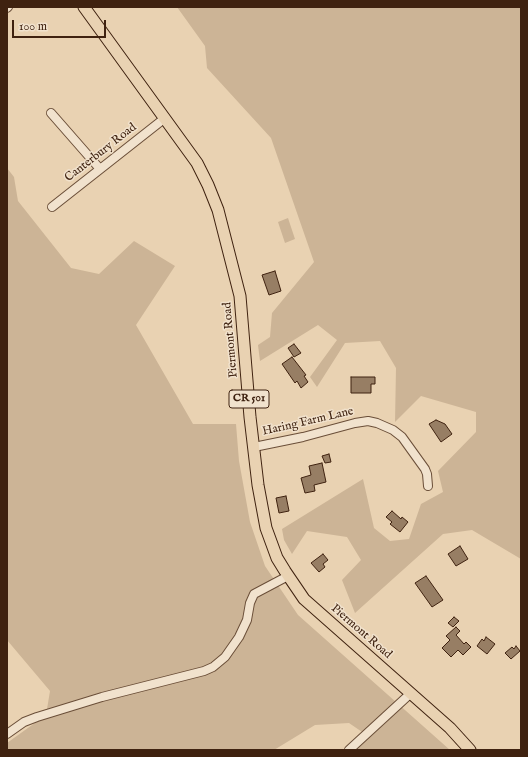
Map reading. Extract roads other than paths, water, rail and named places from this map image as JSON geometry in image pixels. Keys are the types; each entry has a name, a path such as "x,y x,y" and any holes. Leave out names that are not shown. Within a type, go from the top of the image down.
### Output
{"main road":[{"name":"Piermont Road","path":"84,7 196,163 208,185 218,210 243,311 249,409 258,485 266,528 277,558 304,599 315,610 450,728 470,750"}],"street":[{"path":"51,114 100,169"},
{"name":"Canterbury Road","path":"52,207 165,118"},
{"name":"Haring Farm Lane","path":"254,447 303,437 355,423 368,421 377,423 393,430 402,437 425,469 428,486"},
{"path":"7,734 24,722 44,714 102,697 204,671 213,667 226,657 239,637 247,620 250,602 254,594 288,576"},
{"path":"349,750 411,693"}]}
